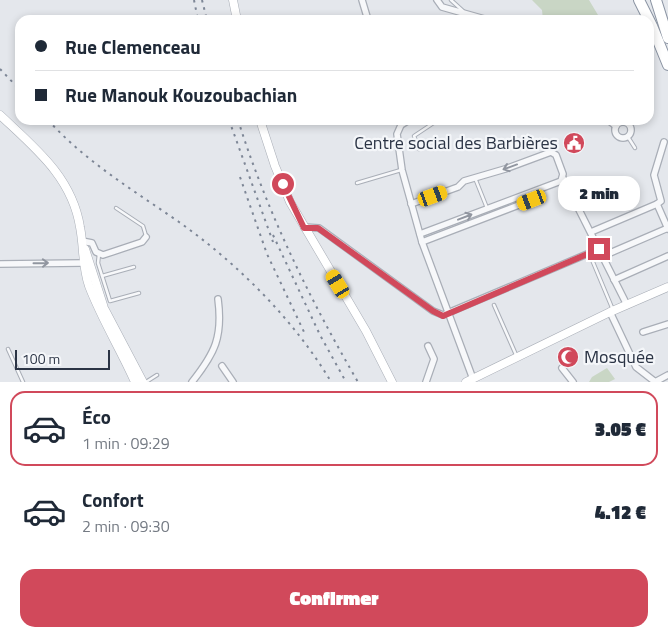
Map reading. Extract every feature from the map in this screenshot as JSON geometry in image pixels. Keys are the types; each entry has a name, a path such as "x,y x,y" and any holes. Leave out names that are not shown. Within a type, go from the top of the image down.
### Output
{"highway":[{"path":"631,0 639,15"},
{"path":"639,0 646,15"},
{"path":"656,0 668,38"},
{"path":"654,32 668,65"},
{"path":"654,39 663,51"}],"street":[{"path":"233,0 236,15"},
{"path":"362,0 366,15"},
{"path":"437,0 442,7 470,15"},
{"path":"0,115 56,169 67,185 75,203 82,241 104,308 145,382"},
{"path":"0,120 26,140"},
{"path":"262,125 275,166 304,228 366,331 392,382"},
{"path":"402,125 397,134 402,170 422,242 448,313 469,381 612,311 668,288"},
{"path":"616,126 617,136 628,137 632,131 629,125"},
{"path":"591,232 661,201 654,175 664,142"},
{"path":"411,204 458,187 464,181 505,169 551,152 556,155 563,178 577,209 591,232 627,305"},
{"path":"420,234 563,178"},
{"path":"422,242 532,200"},
{"path":"602,256 668,229 657,204"},
{"path":"304,228 318,228 433,311 443,316 599,249"},
{"path":"82,241 92,243 99,254 142,242 146,237"},
{"path":"82,241 82,263 99,310 135,382"},
{"path":"614,280 668,256"},
{"path":"0,264 82,263"},
{"path":"192,382 210,359 220,327 218,300"},
{"path":"612,311 636,366 654,382 668,375"},
{"path":"642,332 668,324"},
{"path":"426,382 434,358 428,346"},
{"path":"222,366 233,382"},
{"path":"562,368 572,382"}],"lane":[{"path":"451,0 466,14"},
{"path":"419,149 414,136 430,125"},
{"path":"628,137 635,148"},
{"path":"357,183 402,170"},
{"path":"475,177 487,209"},
{"path":"116,208 143,226 146,237"},
{"path":"590,253 612,311"},
{"path":"99,254 98,263 110,301 139,293"},
{"path":"102,276 134,267"},
{"path":"494,305 517,358"},
{"path":"8,348 23,382"},
{"path":"145,382 157,374"}],"green space":[{"path":"532,0 589,0 598,15 542,15 542,10"},
{"path":"607,368 615,379 609,382 589,382 592,377"}],"railway":[{"path":"194,0 197,15"},
{"path":"202,0 206,15"},
{"path":"0,69 15,85"},
{"path":"53,125 94,162 201,238 243,274 282,314 330,380"},
{"path":"231,125 273,242"},
{"path":"240,125 262,188 290,254 358,382"},
{"path":"240,177 267,254 305,334"},
{"path":"273,235 320,335 346,382"}],"place":[{"name":"Centre social des Barbières","path":"574,143"},
{"name":"Mosquée","path":"568,357"}],"route":[{"path":"283,184 304,228 308,226 318,228 433,311 443,316 599,249"}]}
